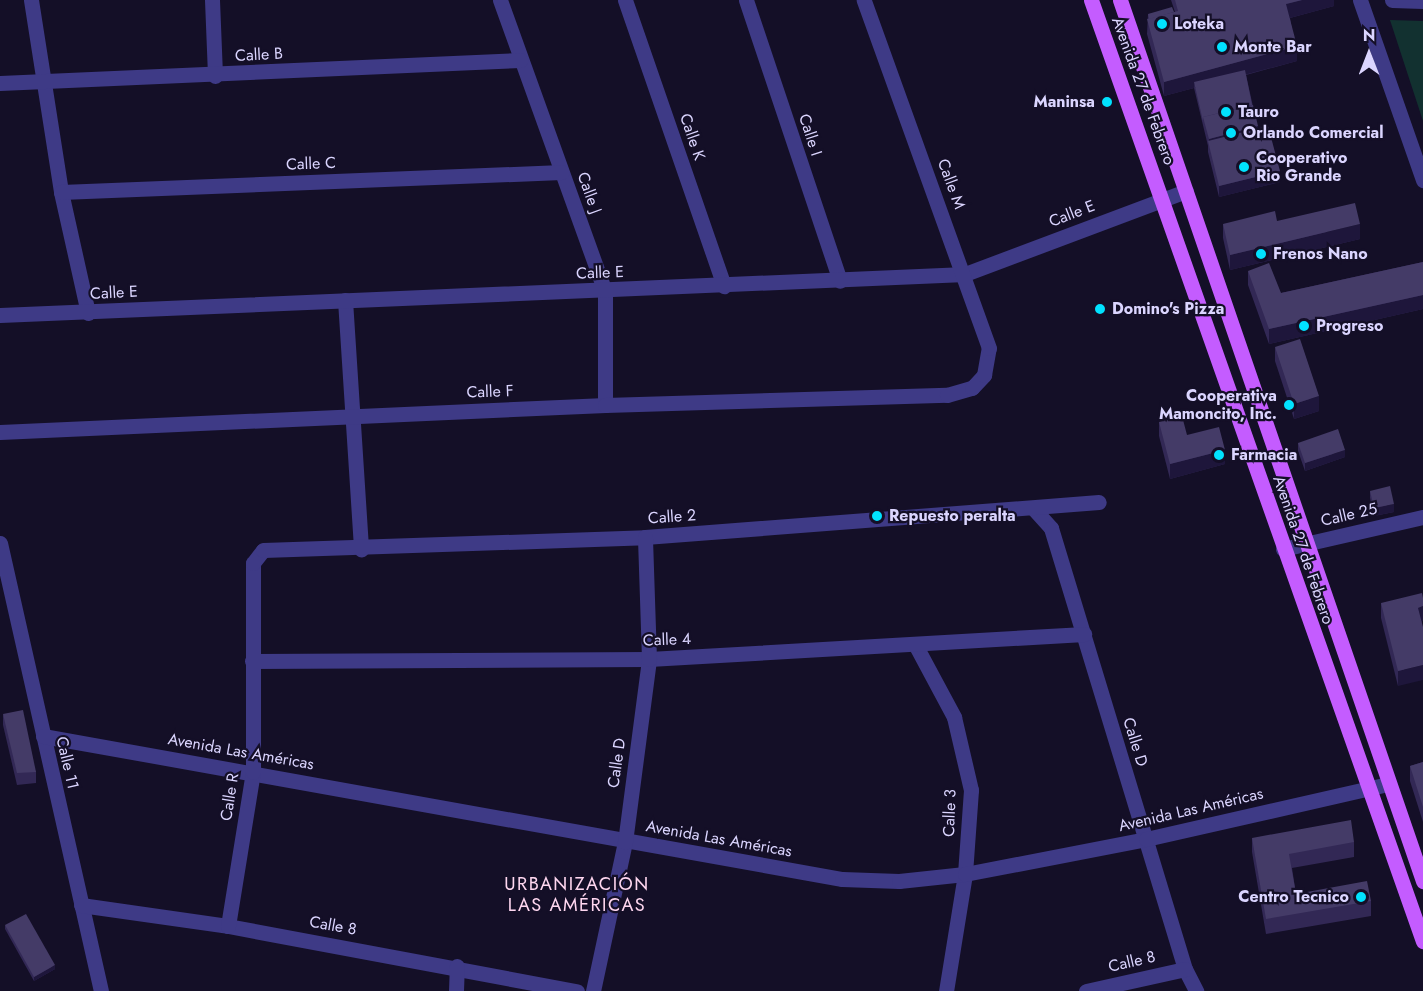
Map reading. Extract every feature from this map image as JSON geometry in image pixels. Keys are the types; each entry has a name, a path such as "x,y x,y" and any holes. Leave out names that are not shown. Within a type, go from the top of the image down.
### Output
{"main road":[{"name":"Avenida 27 de Febrero","path":"1091,0 1367,789 1423,941"},
{"name":"Avenida 27 de Febrero","path":"1120,0 1423,881"}],"street":[{"path":"31,0 41,80 61,192 88,313"},
{"path":"212,0 215,76"},
{"name":"Calle J","path":"500,0 604,291 605,405"},
{"name":"Calle K","path":"626,0 724,286"},
{"name":"Calle I","path":"746,0 840,281"},
{"name":"Calle M","path":"864,0 965,274 989,348 980,383"},
{"path":"1360,0 1423,180"},
{"path":"1392,0 1423,1"},
{"name":"Calle B","path":"0,83 215,76 520,60"},
{"name":"Calle C","path":"61,192 562,172"},
{"name":"Calle E","path":"0,315 965,274 1186,190"},
{"path":"345,300 361,549"},
{"name":"Calle F","path":"0,432 605,405 947,395 980,383"},
{"name":"Calle 2","path":"253,563 263,550 361,549 645,537 1099,502"},
{"name":"Calle D","path":"1033,508 1051,528 1185,969 1196,991"},
{"name":"Calle 25","path":"1283,549 1423,517"},
{"name":"Calle D","path":"593,991 625,842 649,659 645,537"},
{"name":"Calle 11","path":"0,543 102,991"},
{"name":"Calle R","path":"228,926 253,772 253,563"},
{"name":"Calle 4","path":"252,661 649,659 916,646 1084,634"},
{"name":"Calle 3","path":"916,646 954,717 971,790 964,874 946,991"},
{"name":"Avenida Las Américas","path":"43,736 253,772 625,842 842,879 899,881 964,874 1146,839 1388,784"},
{"name":"Calle 8","path":"81,905 228,926 457,966 577,991"},
{"path":"456,991 457,966"},
{"name":"Calle 8","path":"1086,991 1185,969"}],"green space":[{"path":"1390,20 1423,21 1423,121"}],"building":[{"name":"Monte Bar","path":"1175,0 1302,0 1286,4 1297,46 1164,82 1147,19 1178,11"},
{"path":"1172,7 1174,12 1149,19 1148,14"},
{"path":"1245,70 1252,105 1203,117 1203,121 1194,82"},
{"path":"1253,105 1258,126 1209,139 1203,117"},
{"name":"Cooperativo Rio Grande","path":"1268,126 1280,171 1219,186 1208,141"},
{"path":"1355,203 1360,224 1230,255 1223,224 1275,211 1277,221"},
{"path":"1423,262 1423,295 1269,329 1248,271 1269,263 1281,293"},
{"path":"1300,339 1319,396 1294,404 1275,347"},
{"path":"1182,416 1187,435 1219,427 1225,450 1170,464 1159,422"},
{"path":"1338,429 1345,450 1305,463 1298,443"},
{"path":"1390,486 1394,504 1374,508 1370,491"},
{"path":"1422,593 1423,606 1418,608 1423,627 1423,665 1398,671 1381,603"},
{"path":"23,710 36,772 17,773 3,714"},
{"path":"1423,762 1423,807 1410,766"},
{"path":"1351,820 1354,842 1289,854 1296,894 1367,881 1371,901 1266,919 1252,838"},
{"path":"26,914 55,965 34,977 5,925"}],"place":[{"name":"Loteka","path":"1162,24"},
{"name":"Monte Bar","path":"1222,47"},
{"name":"Maninsa","path":"1107,102"},
{"name":"Tauro","path":"1226,112"},
{"name":"Orlando Comercial","path":"1231,133"},
{"name":"Cooperativo Rio Grande","path":"1244,167"},
{"name":"Frenos Nano","path":"1261,254"},
{"name":"Domino's Pizza","path":"1100,309"},
{"name":"Progreso","path":"1304,326"},
{"name":"Cooperativa Mamoncito, Inc.","path":"1289,405"},
{"name":"Farmacia","path":"1219,455"},
{"name":"Repuesto peralta","path":"877,516"},
{"name":"Centro Tecnico","path":"1361,897"}],"district":[{"name":"URBANIZACIÓN LAS AMÉRICAS","path":"577,895"}]}
